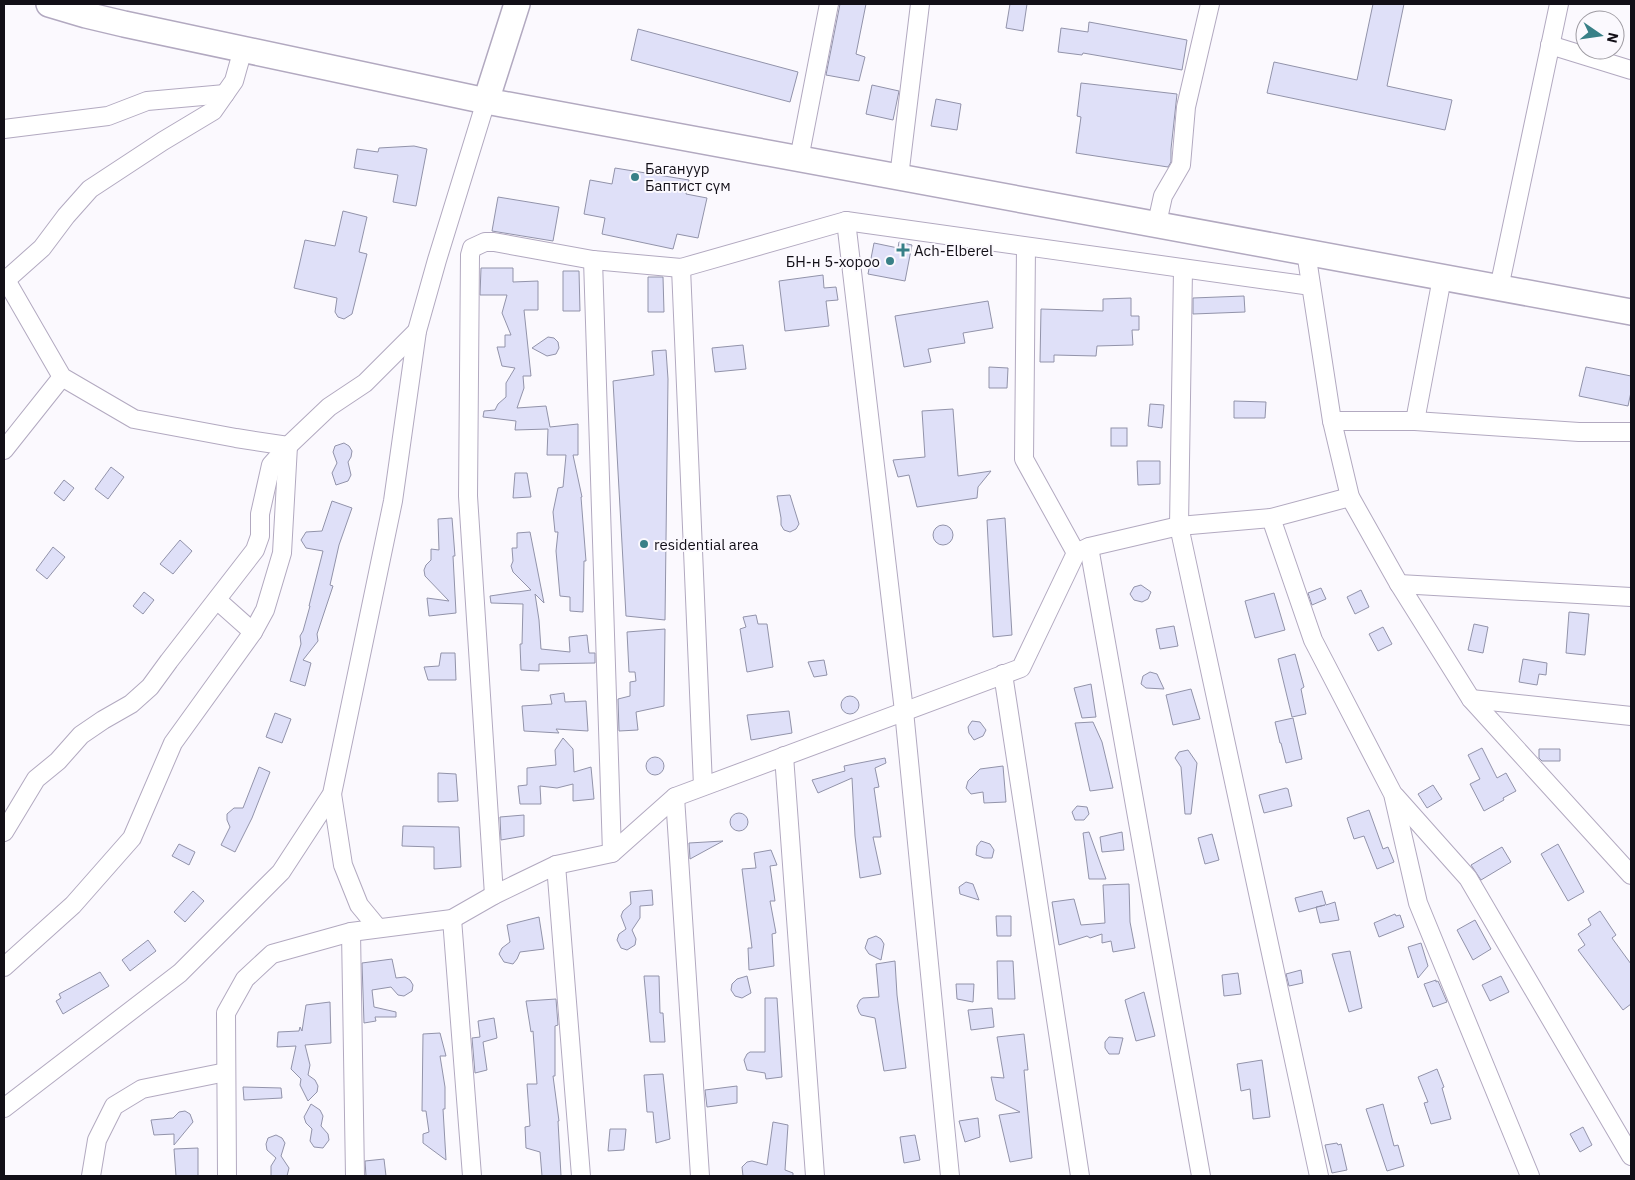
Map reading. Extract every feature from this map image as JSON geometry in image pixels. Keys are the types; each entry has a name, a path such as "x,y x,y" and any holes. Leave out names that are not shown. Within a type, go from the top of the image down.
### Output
{"main road":[{"path":"49,4 86,15 486,101 1157,223 1631,312"},
{"path":"486,101 518,4"}],"street":[{"path":"799,159 828,4"},
{"path":"899,177 920,4"},
{"path":"1157,223 1163,196 1181,165 1186,107 1210,4"},
{"path":"1499,288 1550,45 1554,5"},
{"path":"1550,45 1631,70"},
{"path":"243,49 234,81 213,111 90,189 66,216 42,248 5,281 62,377 134,419 288,446"},
{"path":"4,129 108,116 147,101 225,94"},
{"path":"378,928 359,905 343,865 332,794 393,501 417,331 486,101"},
{"path":"846,221 904,711 950,1176"},
{"path":"494,895 468,496 470,256 472,248 485,242 593,260 681,268 846,221 1311,286"},
{"path":"1026,247 1024,459 1082,550 1201,1176"},
{"path":"1306,252 1332,420 1350,497 1399,584 1471,700 1631,875"},
{"path":"593,260 612,853"},
{"path":"681,268 703,786"},
{"path":"1183,269 1180,526 1319,1176"},
{"path":"1415,421 1442,278"},
{"path":"4,832 36,779 58,761 81,735 102,720 131,704 150,687 255,550 260,536 260,514 271,465 288,446 330,407 365,382 417,331"},
{"path":"4,450 62,377"},
{"path":"1332,420 1415,421 1578,432 1631,432"},
{"path":"4,967 74,905 132,838 173,743 253,632 265,610 282,553 288,446"},
{"path":"227,1176 226,1013 245,979 272,954 351,932 452,919 494,895 556,865 612,853 675,796 1021,668 1082,550 1180,526 1271,518 1350,497"},
{"path":"1271,518 1313,640 1394,794 1468,878 1631,1156"},
{"path":"1399,584 1631,597"},
{"path":"217,600 253,632"},
{"path":"1003,674 1080,1176"},
{"path":"1471,700 1631,716"},
{"path":"784,756 815,1176"},
{"path":"4,1108 180,973 281,872 332,794"},
{"path":"1394,794 1418,903 1530,1176"},
{"path":"675,796 700,1176"},
{"path":"556,865 581,1176"},
{"path":"452,919 472,1176"},
{"path":"351,932 355,1176"},
{"path":"91,1176 97,1140 114,1106 142,1088 226,1072"}],"building":[{"path":"840,4 866,4 856,54 865,57 859,81 826,75"},
{"path":"1010,4 1027,4 1023,31 1006,28"},
{"path":"1373,4 1404,4 1387,86 1452,100 1445,130 1267,93 1274,62 1357,80"},
{"path":"1089,22 1187,40 1182,70 1083,53 1082,55 1058,52 1061,28 1088,32"},
{"path":"638,29 798,72 790,102 631,60"},
{"path":"1081,83 1177,94 1171,162 1168,167 1076,153 1081,117 1077,116"},
{"path":"872,85 899,91 893,120 866,114"},
{"path":"936,99 961,104 957,130 931,126"},
{"path":"414,146 427,149 416,206 393,202 398,175 354,168 357,149 378,152 379,148"},
{"path":"615,168 689,180 686,194 707,198 698,238 677,234 673,249 602,234 605,218 584,214 590,180 612,184"},
{"path":"498,197 559,207 553,241 492,231"},
{"path":"343,211 367,217 359,252 367,254 352,314 344,319 338,317 335,312 337,298 294,288 305,240 335,246"},
{"name":"БН-н 5-хороо","path":"899,242 912,245 905,281 868,274 874,243 898,248"},
{"path":"481,268 513,268 513,282 538,281 538,310 524,310 531,376 523,376 524,388 517,408 546,406 550,427 578,424 578,455 573,455 582,497 586,561 584,561 583,612 570,611 570,597 560,596 556,551 558,532 555,532 553,512 558,488 563,487 566,455 547,455 548,429 515,430 516,421 483,417 484,411 495,410 498,404 506,397 506,383 515,368 502,366 497,347 505,347 505,335 511,335 502,313 507,295 480,295"},
{"path":"563,271 579,271 580,311 563,311"},
{"path":"823,275 824,288 836,287 838,300 826,301 829,326 785,331 779,281"},
{"path":"648,277 663,277 664,312 648,312"},
{"path":"1244,296 1245,312 1193,314 1193,298"},
{"path":"1131,298 1131,316 1139,316 1139,330 1132,330 1133,345 1097,346 1096,356 1054,355 1054,362 1040,362 1041,309 1103,311 1103,299"},
{"path":"988,301 993,328 963,333 965,343 928,349 931,362 904,367 895,316"},
{"path":"548,337 554,338 558,342 559,348 556,354 547,356 532,348"},
{"path":"743,345 746,369 715,372 712,348"},
{"name":"residential area","path":"666,350 668,379 665,620 626,616 613,381 654,375 652,351"},
{"path":"989,367 1008,368 1007,388 989,388"},
{"path":"1586,367 1631,376 1631,392 1628,406 1579,396"},
{"path":"1234,401 1266,402 1265,418 1234,418"},
{"path":"1150,404 1164,405 1162,428 1148,426"},
{"path":"953,409 958,476 991,471 978,487 977,498 917,507 909,475 898,477 893,460 925,457 922,411"},
{"path":"1111,428 1127,428 1127,446 1111,446"},
{"path":"344,443 352,451 348,462 351,475 348,481 336,485 332,473 337,463 333,452 335,446"},
{"path":"1137,461 1160,461 1160,484 1138,485"},
{"path":"111,467 124,477 108,499 95,489"},
{"path":"515,473 527,473 531,497 513,498"},
{"path":"64,480 74,488 64,501 54,493"},
{"path":"790,495 799,524 796,529 790,532 784,530 781,525 777,496"},
{"path":"332,501 352,508 339,545 330,585 333,586 317,634 318,641 303,660 311,663 305,686 290,681 301,644 300,636 310,606 323,551 306,548 301,540 306,532 322,531"},
{"path":"452,518 456,613 429,616 427,598 449,601 425,576 424,570 431,560 431,549 439,550 438,519"},
{"path":"1005,518 1012,635 993,637 987,520"},
{"path":"943,525 950,528 953,535 950,542 943,545 936,542 933,535 936,528"},
{"path":"530,532 544,603 535,594 541,649 570,652 569,637 587,635 589,653 595,653 595,663 539,664 539,671 521,670 520,644 522,644 523,604 491,603 490,596 531,590 513,572 511,566 513,561 512,548 517,548 517,533"},
{"path":"180,540 192,551 173,574 160,564"},
{"path":"53,547 65,557 47,579 36,570"},
{"path":"1141,585 1151,592 1148,599 1142,602 1134,600 1130,594 1134,587"},
{"path":"1321,588 1326,599 1312,605 1308,593"},
{"path":"1361,590 1369,607 1355,614 1347,597"},
{"path":"144,592 154,600 143,614 133,606"},
{"path":"1274,593 1285,630 1255,638 1245,601"},
{"path":"1569,612 1589,614 1585,655 1566,653"},
{"path":"756,615 758,624 767,624 773,667 747,672 740,629 746,627 743,617"},
{"path":"1474,624 1488,627 1483,653 1468,650"},
{"path":"1174,626 1178,646 1160,649 1156,629"},
{"path":"1383,627 1392,644 1378,651 1369,634"},
{"path":"665,629 664,706 636,712 638,730 619,731 618,699 630,696 630,682 636,681 635,672 629,672 627,632"},
{"path":"441,653 455,653 456,680 428,680 424,667 439,666"},
{"path":"1295,654 1304,687 1301,689 1306,714 1292,717 1278,659"},
{"path":"1523,659 1547,663 1546,675 1539,674 1537,685 1519,682"},
{"path":"824,660 827,675 814,677 808,662"},
{"path":"1150,672 1157,674 1164,689 1146,688 1141,684 1143,676"},
{"path":"1091,684 1096,717 1082,718 1074,688"},
{"path":"1191,689 1200,719 1173,725 1166,695"},
{"path":"564,693 565,702 586,701 588,731 556,729 559,733 524,731 522,706 552,704 550,695"},
{"path":"846,696 854,696 859,701 857,712 846,714 841,709 841,701"},
{"path":"789,711 792,733 751,740 747,715"},
{"path":"275,713 291,719 282,743 266,737"},
{"path":"1293,718 1302,759 1286,763 1275,722"},
{"path":"972,721 980,722 986,730 983,736 974,740 969,733 968,727"},
{"path":"1093,722 1102,742 1113,788 1090,791 1075,723"},
{"path":"563,738 573,749 574,772 591,767 594,799 573,801 573,784 557,788 540,786 541,804 520,804 518,786 527,785 527,768 556,765 555,750"},
{"path":"1482,748 1497,778 1506,773 1516,791 1484,811 1470,784 1480,779 1468,755"},
{"path":"1539,749 1560,749 1560,761 1542,761 1539,758"},
{"path":"1188,750 1197,763 1191,814 1185,814 1181,767 1175,758 1179,752"},
{"path":"651,757 659,757 664,762 662,773 651,775 646,770 646,762"},
{"path":"885,758 886,763 875,768 879,787 874,788 881,837 873,837 881,874 860,878 855,836 852,778 818,793 812,780 845,771 844,766"},
{"path":"1003,766 1006,802 984,803 983,792 971,794 966,788 968,781 980,769"},
{"path":"259,767 270,772 252,818 235,852 221,845 230,827 227,814 234,808 243,808"},
{"path":"438,773 456,774 458,801 438,802"},
{"path":"1433,785 1442,799 1427,808 1418,794"},
{"path":"1288,789 1292,806 1264,813 1259,795"},
{"path":"1077,806 1087,807 1089,814 1084,820 1075,820 1072,812"},
{"path":"1369,810 1383,849 1388,847 1394,862 1377,869 1364,836 1354,839 1347,818"},
{"path":"735,813 743,813 748,818 746,829 735,831 730,826 730,818"},
{"path":"524,815 524,836 501,840 500,817"},
{"path":"403,826 459,827 461,867 434,869 434,847 402,846"},
{"path":"1089,832 1106,879 1089,879 1083,833"},
{"path":"1122,832 1124,850 1102,852 1100,837"},
{"path":"1212,834 1219,860 1205,864 1198,838"},
{"path":"723,841 690,859 689,843"},
{"path":"981,841 990,844 994,850 992,858 976,855 977,846"},
{"path":"179,844 195,852 189,865 172,856"},
{"path":"1558,844 1584,892 1568,901 1541,854"},
{"path":"1502,847 1511,862 1481,880 1471,865"},
{"path":"771,850 777,865 770,866 775,901 770,901 776,933 772,934 774,966 749,970 748,948 752,948 742,869 756,868 754,853"},
{"path":"966,882 973,884 979,900 960,894 959,887"},
{"path":"1129,884 1130,922 1135,948 1113,952 1111,941 1102,943 1102,934 1090,938 1087,936 1059,945 1052,902 1074,899 1081,925 1105,923 1103,885"},
{"path":"652,890 653,905 640,906 640,918 632,930 636,939 635,945 627,950 621,948 617,940 619,934 626,929 621,916 623,911 631,904 630,892"},
{"path":"193,891 204,901 185,922 174,912"},
{"path":"1322,891 1326,905 1335,902 1339,920 1320,923 1316,907 1299,912 1295,898"},
{"path":"1600,911 1616,935 1612,938 1631,964 1631,1004 1623,1010 1578,950 1585,945 1578,934 1591,925 1588,919"},
{"path":"1395,914 1396,916 1400,915 1404,927 1379,937 1374,923"},
{"path":"996,916 1011,916 1011,936 997,936"},
{"path":"539,917 544,949 520,952 513,964 504,962 499,954 502,948 510,942 507,925"},
{"path":"1475,920 1491,949 1473,960 1457,930"},
{"path":"876,936 884,944 881,960 869,954 865,948 868,939"},
{"path":"148,940 156,951 130,971 122,960"},
{"path":"1421,943 1428,966 1418,978 1408,947"},
{"path":"1350,951 1362,1008 1349,1012 1332,954"},
{"path":"392,959 396,978 405,977 410,980 413,985 412,991 404,996 398,995 391,987 372,990 374,1007 396,1012 396,1017 375,1017 376,1021 364,1023 362,963"},
{"path":"895,961 906,1068 884,1071 875,1018 861,1015 857,1006 863,998 879,997 876,964"},
{"path":"997,961 1013,961 1015,999 998,999"},
{"path":"1301,970 1303,983 1289,986 1286,974"},
{"path":"100,972 109,986 63,1014 56,1001 61,998 59,994"},
{"path":"1238,973 1241,994 1224,996 1222,975"},
{"path":"644,976 659,976 660,1013 663,1013 665,1042 650,1042"},
{"path":"747,976 751,993 742,998 735,996 731,990 732,984 737,979"},
{"path":"1501,976 1509,992 1490,1001 1482,985"},
{"path":"1436,980 1447,1002 1433,1007 1424,984"},
{"path":"956,984 974,984 973,1002 957,999"},
{"path":"1144,992 1155,1036 1136,1041 1125,1000"},
{"path":"765,998 777,998 782,1077 766,1079 765,1073 747,1070 744,1060 750,1052 765,1052"},
{"path":"556,999 558,1025 555,1026 555,1076 553,1076 559,1121 561,1176 542,1176 540,1152 526,1148 525,1127 530,1126 527,1084 537,1084 533,1031 531,1032 526,1001"},
{"path":"330,1002 331,1043 305,1045 310,1065 308,1075 315,1080 318,1086 317,1092 308,1101 300,1085 301,1079 291,1069 296,1046 277,1047 278,1032 299,1031 300,1027 302,1031 306,1005"},
{"path":"992,1008 994,1027 971,1030 968,1010"},
{"path":"494,1018 497,1038 483,1042 487,1070 475,1073 472,1038 480,1037 478,1021"},
{"path":"440,1033 446,1056 440,1056 445,1087 445,1109 443,1109 446,1160 423,1143 423,1134 429,1132 426,1111 422,1111 423,1034"},
{"path":"1024,1034 1028,1070 1024,1070 1032,1158 1010,1162 999,1115 1020,1112 996,1100 991,1077 1004,1078 997,1037"},
{"path":"1109,1037 1123,1038 1119,1054 1109,1054 1105,1048 1105,1042"},
{"path":"1262,1060 1270,1117 1253,1119 1250,1089 1241,1091 1237,1064"},
{"path":"1437,1069 1444,1087 1442,1088 1451,1119 1431,1124 1424,1103 1428,1102 1418,1077"},
{"path":"663,1074 670,1139 656,1143 653,1112 647,1112 644,1075"},
{"path":"737,1086 737,1103 707,1107 705,1090"},
{"path":"243,1087 281,1088 282,1098 244,1100"},
{"path":"311,1104 320,1110 323,1116 321,1126 328,1134 329,1140 323,1148 314,1147 310,1141 312,1129 306,1123 304,1117"},
{"path":"1383,1104 1394,1146 1398,1145 1404,1166 1387,1171 1366,1109"},
{"path":"185,1111 190,1114 193,1122 174,1145 174,1134 154,1135 151,1120 173,1118 179,1112"},
{"path":"978,1118 980,1137 965,1142 959,1121"},
{"path":"773,1122 788,1125 785,1170 793,1173 793,1176 743,1176 742,1167 747,1162 752,1161 767,1165"},
{"path":"1583,1127 1592,1145 1580,1152 1570,1134"},
{"path":"610,1129 626,1129 624,1150 608,1151"},
{"path":"276,1135 282,1138 285,1143 281,1156 289,1168 287,1176 271,1176 271,1166 276,1158 267,1150 266,1144 268,1138"},
{"path":"915,1135 920,1160 904,1163 900,1137"},
{"path":"1337,1143 1338,1145 1341,1144 1347,1170 1332,1173 1325,1145"},
{"path":"198,1148 198,1176 176,1176 174,1149"},
{"path":"384,1159 386,1176 366,1176 365,1161"}],"place":[{"name":"Багануур Баптист сүм","path":"635,177"},
{"name":"Ach-Elberel","path":"903,250"},
{"name":"БН-н 5-хороо","path":"890,261"},
{"name":"residential area","path":"644,544"}]}
